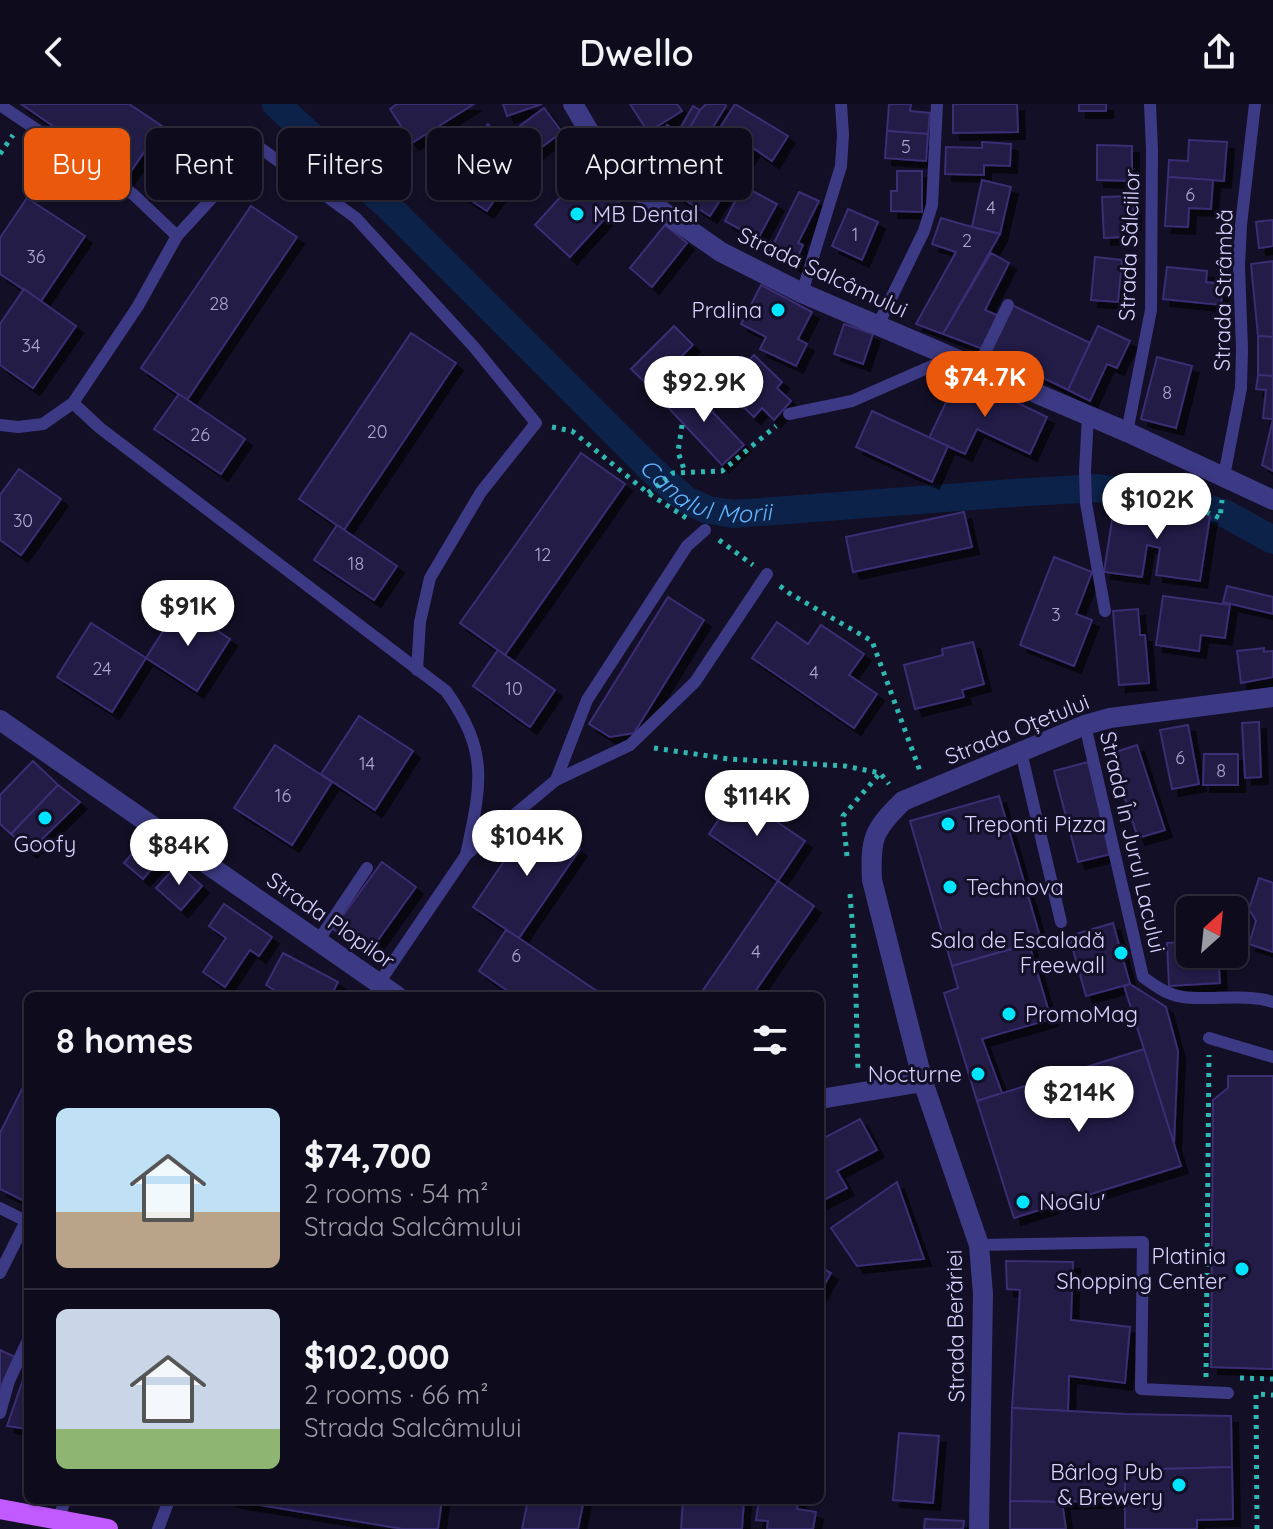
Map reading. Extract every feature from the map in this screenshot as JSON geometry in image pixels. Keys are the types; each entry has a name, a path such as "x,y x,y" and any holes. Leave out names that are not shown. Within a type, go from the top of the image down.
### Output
{"main road":[{"path":"0,1509 108,1529"}],"street":[{"name":"Strada Salcâmului","path":"573,104 590,133 641,193 721,252 802,293 1127,432 1273,500"},
{"name":"Strada Oțetului","path":"885,819 903,801 1085,725 1110,718 1273,697"},
{"name":"Strada Plopilor","path":"0,720 391,992"},
{"name":"Strada Berăriei","path":"885,819 875,834 872,847 872,880 923,1082 979,1245 983,1294 979,1529"},
{"path":"824,1098 923,1082"}],"lane":[{"path":"802,293 841,166 841,104"},
{"path":"878,325 924,231 932,205 937,104"},
{"name":"Strada Sălciilor","path":"1127,432 1151,310 1150,104"},
{"name":"Strada Strâmbă","path":"1224,476 1241,388 1241,225 1255,104"},
{"path":"0,105 134,195 177,236"},
{"path":"0,425 18,427 43,424 73,403 138,306 177,236 259,147 356,218 474,347 536,423 481,492 430,578 420,622 417,670"},
{"path":"977,369 1008,305"},
{"path":"789,414 852,401 950,358"},
{"path":"73,403 100,428 446,691 472,737 479,769 478,797 466,855"},
{"path":"1088,416 1086,503 1105,611"},
{"path":"556,780 587,700 687,546 705,530"},
{"path":"379,983 466,855 556,780 630,745 695,682 767,574"},
{"name":"Strada În Jurul Lacului","path":"1085,725 1143,977 1160,990 1182,997 1236,997 1273,1002"},
{"path":"1021,752 1061,922"},
{"path":"318,941 367,868"},
{"path":"1209,1038 1273,1057"},
{"path":"0,1208 24,1220"},
{"path":"0,1273 24,1225"},
{"path":"979,1245 1143,1242 1141,1389 1228,1393"},
{"path":"0,1413 9,1381 24,1349"},
{"path":"58,1521 64,1504"},
{"path":"158,1529 167,1504"}],"path":[{"path":"648,493 673,473 722,471 789,414"},
{"path":"536,423 572,431 648,493 705,530 789,593 872,641 927,791"},
{"path":"682,425 678,452 685,472"},
{"path":"1157,503 1204,511 1220,518 1221,507"},
{"path":"630,745 729,759 845,766 880,773 903,801"},
{"path":"847,862 843,816 880,773"},
{"path":"849,890 855,961 859,1093"},
{"path":"1206,1377 1209,1038"},
{"path":"1257,1529 1256,1394 1273,1395"}],"building":[{"path":"21,104 129,104 162,126 146,128 146,149 130,173 130,128 56,128"},
{"path":"397,104 474,104 436,128 427,128 427,134 412,143 411,128 402,128 390,109"},
{"path":"503,104 542,104 507,116"},
{"path":"630,104 677,104 682,111 654,128 645,128"},
{"path":"706,104 726,106 712,128 689,128"},
{"path":"735,104 788,136 772,161 752,150 752,128 720,128"},
{"path":"889,104 911,104 910,111 930,113 928,134 887,131"},
{"path":"953,104 1017,104 1018,132 953,133"},
{"path":"1079,104 1106,104 1106,111 1079,111"},
{"path":"693,106 700,110 690,128 680,128"},
{"path":"544,108 559,128 557,136 541,148 541,128 517,128"},
{"path":"887,131 928,134 926,161 885,158"},
{"path":"1189,140 1227,142 1224,181 1168,177 1169,160 1188,161"},
{"path":"982,142 1011,144 1010,166 984,165 984,175 945,174 946,147 982,148"},
{"path":"1097,145 1132,146 1132,181 1097,180"},
{"path":"897,171 922,171 922,212 891,211 891,191 897,191"},
{"path":"1168,177 1213,180 1211,209 1189,208 1188,227 1165,226"},
{"path":"982,180 1011,187 1000,234 972,227"},
{"path":"752,191 777,204 758,239 725,221 736,200 752,200"},
{"path":"799,192 819,201 798,243 803,245 794,265 769,253"},
{"path":"1133,196 1134,223 1123,224 1124,237 1104,238 1102,197"},
{"path":"26,200 85,236 41,301 0,274 0,238"},
{"path":"470,200 494,200 487,211"},
{"name":"MB Dental","path":"558,200 616,200 619,203 570,257 535,225"},
{"path":"685,200 720,200 710,216"},
{"path":"251,206 297,237 187,400 141,368"},
{"path":"848,209 878,222 862,260 832,246"},
{"path":"941,218 1000,234 943,334 916,324 956,252 932,244"},
{"path":"1273,220 1273,246 1259,248 1256,222"},
{"path":"665,225 687,243 652,287 630,268"},
{"path":"991,253 1009,263 985,310 999,316 983,349 943,334"},
{"path":"1095,257 1122,260 1118,302 1091,300"},
{"path":"1273,261 1273,337 1258,336 1251,264"},
{"path":"1167,267 1207,271 1206,282 1223,284 1221,305 1163,299"},
{"path":"761,285 812,312 798,339 807,344 796,366 760,349 766,337 741,324"},
{"path":"24,289 76,326 33,388 0,365 0,324"},
{"path":"1012,305 1090,343 1068,390 989,352"},
{"path":"844,324 873,334 863,364 834,354"},
{"path":"674,326 693,345 650,387 631,369"},
{"path":"1098,326 1130,341 1117,368 1107,364 1090,401 1068,390"},
{"path":"411,333 456,363 344,530 299,499"},
{"path":"1258,336 1273,337 1273,376 1258,375"},
{"path":"754,355 782,382 777,388 791,401 774,420 762,408 754,417 723,388"},
{"path":"1157,357 1192,366 1176,428 1141,419"},
{"path":"959,375 1047,417 1030,454 977,429 965,454 929,438"},
{"path":"1258,375 1273,376 1273,419 1263,418 1266,390 1256,389"},
{"path":"685,383 744,445 722,465 664,403"},
{"path":"179,394 245,439 221,474 154,429"},
{"path":"872,411 948,446 932,482 856,447"},
{"path":"1273,419 1273,471 1262,465"},
{"path":"581,453 625,484 505,655 460,623"},
{"path":"19,469 61,499 21,555 0,540 0,495"},
{"path":"1115,501 1210,516 1200,581 1156,575 1160,548 1147,545 1142,577 1104,572"},
{"path":"964,512 972,547 853,572 846,537"},
{"path":"337,525 397,566 374,600 314,560"},
{"path":"1054,557 1092,572 1076,614 1092,620 1074,666 1020,645"},
{"path":"1227,586 1273,597 1273,614 1223,602"},
{"path":"1163,596 1230,605 1225,638 1201,635 1199,651 1156,645"},
{"path":"668,597 704,620 634,733 610,737 589,724"},
{"path":"179,606 230,639 197,691 146,658"},
{"path":"1138,609 1140,635 1145,635 1149,683 1119,685 1113,611"},
{"path":"777,622 808,644 821,625 864,654 849,675 877,694 854,728 752,658"},
{"path":"91,623 146,658 112,712 57,677"},
{"path":"973,642 984,684 962,690 964,697 915,709 904,665 943,655 942,649"},
{"path":"1264,648 1264,652 1273,651 1273,677 1241,683 1237,651"},
{"path":"498,650 555,690 530,727 473,686"},
{"path":"359,716 413,751 375,810 321,774"},
{"path":"1259,722 1261,777 1245,778 1242,723"},
{"path":"1188,725 1199,784 1172,789 1160,730"},
{"path":"275,745 332,782 292,845 234,808"},
{"path":"1137,745 1165,830 1138,838 1110,754"},
{"path":"1204,754 1238,754 1238,785 1203,785"},
{"path":"33,761 58,785 11,834 0,824 0,795"},
{"path":"1088,762 1111,854 1078,862 1054,771"},
{"name":"Goofy","path":"58,785 80,802 30,851 11,834"},
{"path":"736,794 805,841 778,881 709,834"},
{"path":"999,796 1041,940 952,966 910,821"},
{"path":"534,817 580,849 519,938 473,907"},
{"path":"142,842 161,858 143,879 124,863"},
{"path":"382,862 416,887 368,954 333,929"},
{"path":"178,864 202,886 181,910 156,888"},
{"path":"1259,878 1273,883 1273,952 1249,944 1256,921 1249,909"},
{"path":"778,881 814,906 755,992 702,992"},
{"path":"224,904 272,937 259,956 250,950 225,987 203,972 226,938 209,926"},
{"path":"1113,923 1130,984 1086,996 1069,936"},
{"path":"506,930 598,992 509,992 479,971"},
{"path":"1167,943 1176,943 1176,968 1219,968 1220,983 1169,986"},
{"path":"1029,944 1051,1019 982,1039 1002,1093 977,1101 944,993 958,988 952,966"},
{"path":"283,953 338,982 333,992 277,992 266,985"},
{"path":"1130,984 1166,1007 1178,1051 1174,1144 1124,986"},
{"path":"1144,1049 1181,1166 1014,1218 977,1101"},
{"name":"Platinia Shopping Center","path":"1228,1076 1273,1076 1273,1369 1211,1367 1213,1100 1228,1088"},
{"path":"24,1085 24,1201 0,1189 0,1133"},
{"path":"860,1119 877,1150 837,1171 847,1188 824,1200 824,1138"},
{"path":"897,1182 924,1259 857,1266 831,1228"},
{"path":"1006,1261 1073,1262 1071,1320 1130,1327 1125,1383 1069,1376 1068,1411 1012,1408 1020,1290 1007,1289"},
{"path":"824,1269 831,1273 824,1286"},
{"path":"0,1350 15,1357 0,1389"},
{"path":"24,1377 24,1428 7,1426"},
{"path":"1012,1408 1231,1416 1232,1467 1125,1470 1125,1500 1010,1501"},
{"path":"899,1433 939,1436 933,1503 893,1500"},
{"name":"Bârlog Pub & Brewery","path":"1232,1467 1233,1519 1197,1520 1197,1529 1125,1529 1125,1470"},
{"name":"Bârlog Pub & Brewery","path":"1010,1501 1062,1502 1066,1529 1010,1529"},
{"path":"253,1504 441,1504 438,1529 403,1529"},
{"path":"527,1504 583,1504 578,1529 522,1529"},
{"path":"683,1504 744,1504 742,1529 681,1529"},
{"path":"758,1504 798,1504 797,1509 816,1512 813,1529 767,1529 768,1521 756,1520"},
{"path":"925,1519 964,1521 963,1529 924,1529"}],"waterway":[{"name":"Canalul Morii","path":"276,104 392,210 654,472 686,500 708,510 734,514 1098,488 1183,501 1226,514 1273,540"}],"place":[{"name":"MB Dental","path":"577,214"},
{"name":"Pralina","path":"778,310"},
{"name":"Goofy","path":"45,818"},
{"name":"Treponti Pizza","path":"948,824"},
{"name":"Technova","path":"950,887"},
{"name":"Sala de Escaladă Freewall","path":"1121,953"},
{"name":"PromoMag","path":"1009,1014"},
{"name":"Nocturne","path":"978,1074"},
{"name":"NoGlu'","path":"1023,1202"},
{"name":"Platinia Shopping Center","path":"1242,1269"},
{"name":"Bârlog Pub & Brewery","path":"1179,1485"}]}
